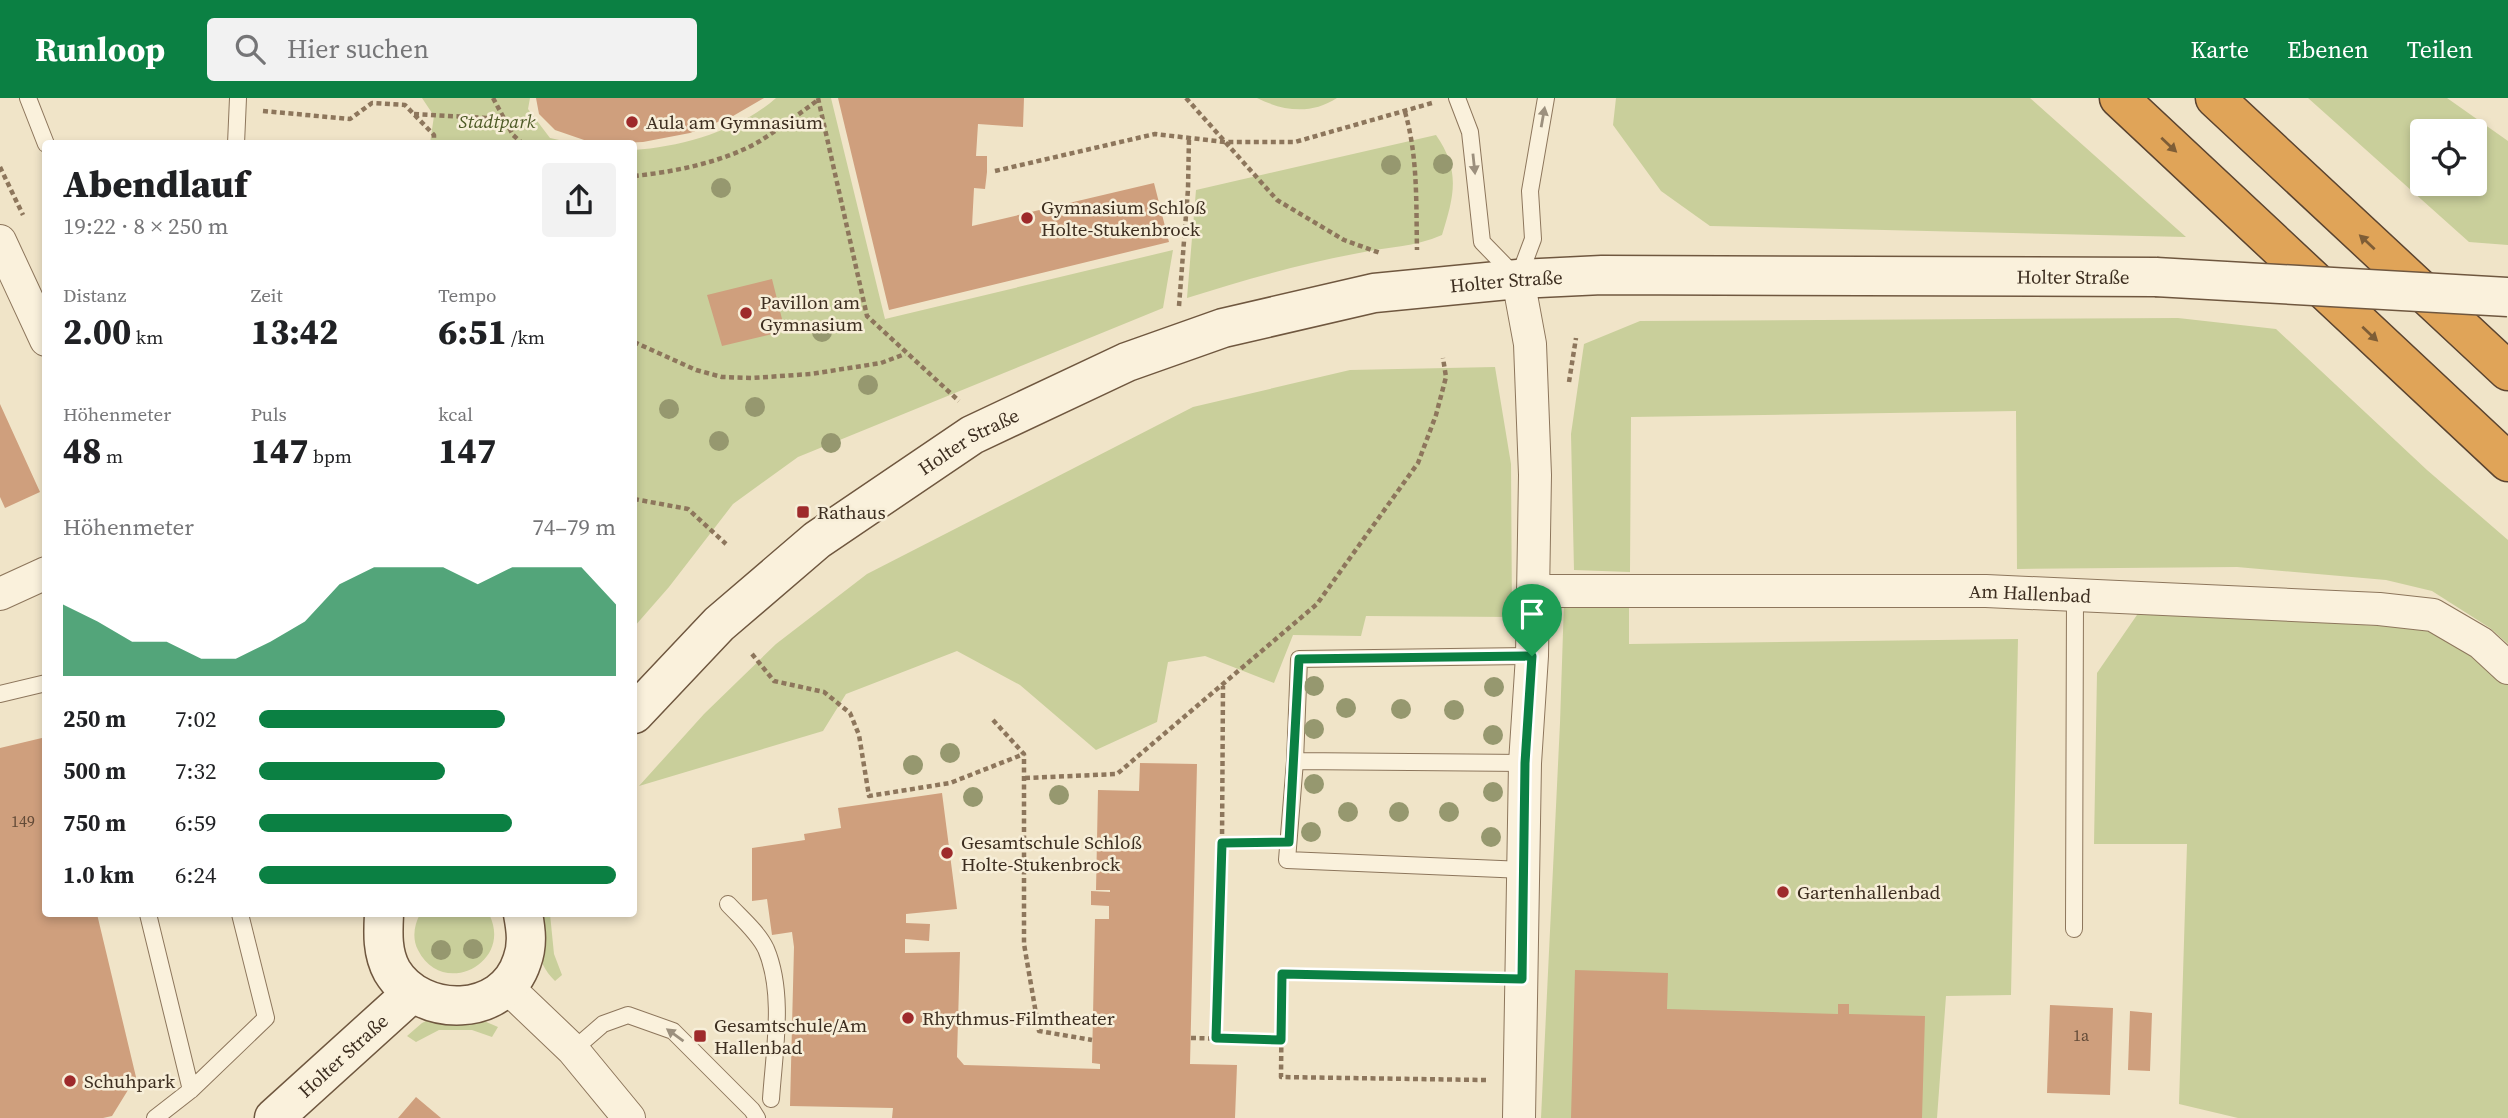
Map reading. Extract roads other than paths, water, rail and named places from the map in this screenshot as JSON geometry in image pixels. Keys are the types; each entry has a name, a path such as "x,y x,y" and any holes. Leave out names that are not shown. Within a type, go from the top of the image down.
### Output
{"highway":[{"path":"2119,98 2508,462"},
{"path":"2215,98 2303,183 2508,370"}],"street":[{"path":"0,241 42,331"},
{"name":"Holter Straße","path":"637,711 719,624 817,540 972,435 1126,362 1223,328 1374,293 1518,279 1602,275 2156,277 2508,297"},
{"path":"1518,279 1530,344 1535,475 1532,656 1525,763 1519,1118"},
{"path":"0,594 42,575"},
{"name":"Am Hallenbad","path":"1533,592 1986,591 2378,609 2433,615 2481,643 2508,668"},
{"path":"384,917 383,943 392,971 412,993 435,1004 461,1006 484,1002 507,987 522,962 527,934 524,917"},
{"path":"507,987 573,1050 629,1118"},
{"name":"Holter Straße","path":"274,1118 412,993"}],"lane":[{"path":"28,98 44,140"},
{"path":"1457,98 1470,132 1482,242 1518,279 1533,239 1530,191 1546,98"},
{"path":"236,140 238,103"},
{"path":"2074,929 2075,594"},
{"path":"1524,870 1287,859 1295,761 1299,659 1532,656"},
{"path":"0,694 42,684"},
{"path":"1295,761 1525,763"},
{"path":"728,904 765,947 773,976 776,1011 771,1099"},
{"path":"149,917 191,1090"},
{"path":"155,1118 191,1090 266,1018 241,917"},
{"path":"573,1050 603,1024 628,1015 673,1031 757,1118"}],"place":[{"name":"Aula am Gymnasium","path":"632,122"},
{"name":"Gymnasium Schloß Holte-Stukenbrock","path":"1027,218"},
{"name":"Pavillon am Gymnasium","path":"746,313"},
{"name":"Rathaus","path":"803,512"},
{"name":"Gesamtschule Schloß Holte-Stukenbrock","path":"947,853"},
{"name":"Gartenhallenbad","path":"1783,892"},
{"name":"Rhythmus-Filmtheater","path":"908,1018"},
{"name":"Gesamtschule/Am Hallenbad","path":"700,1036"},
{"name":"Schuhpark","path":"70,1081"}],"park label":[{"name":"Stadtpark","path":"497,121"}]}
